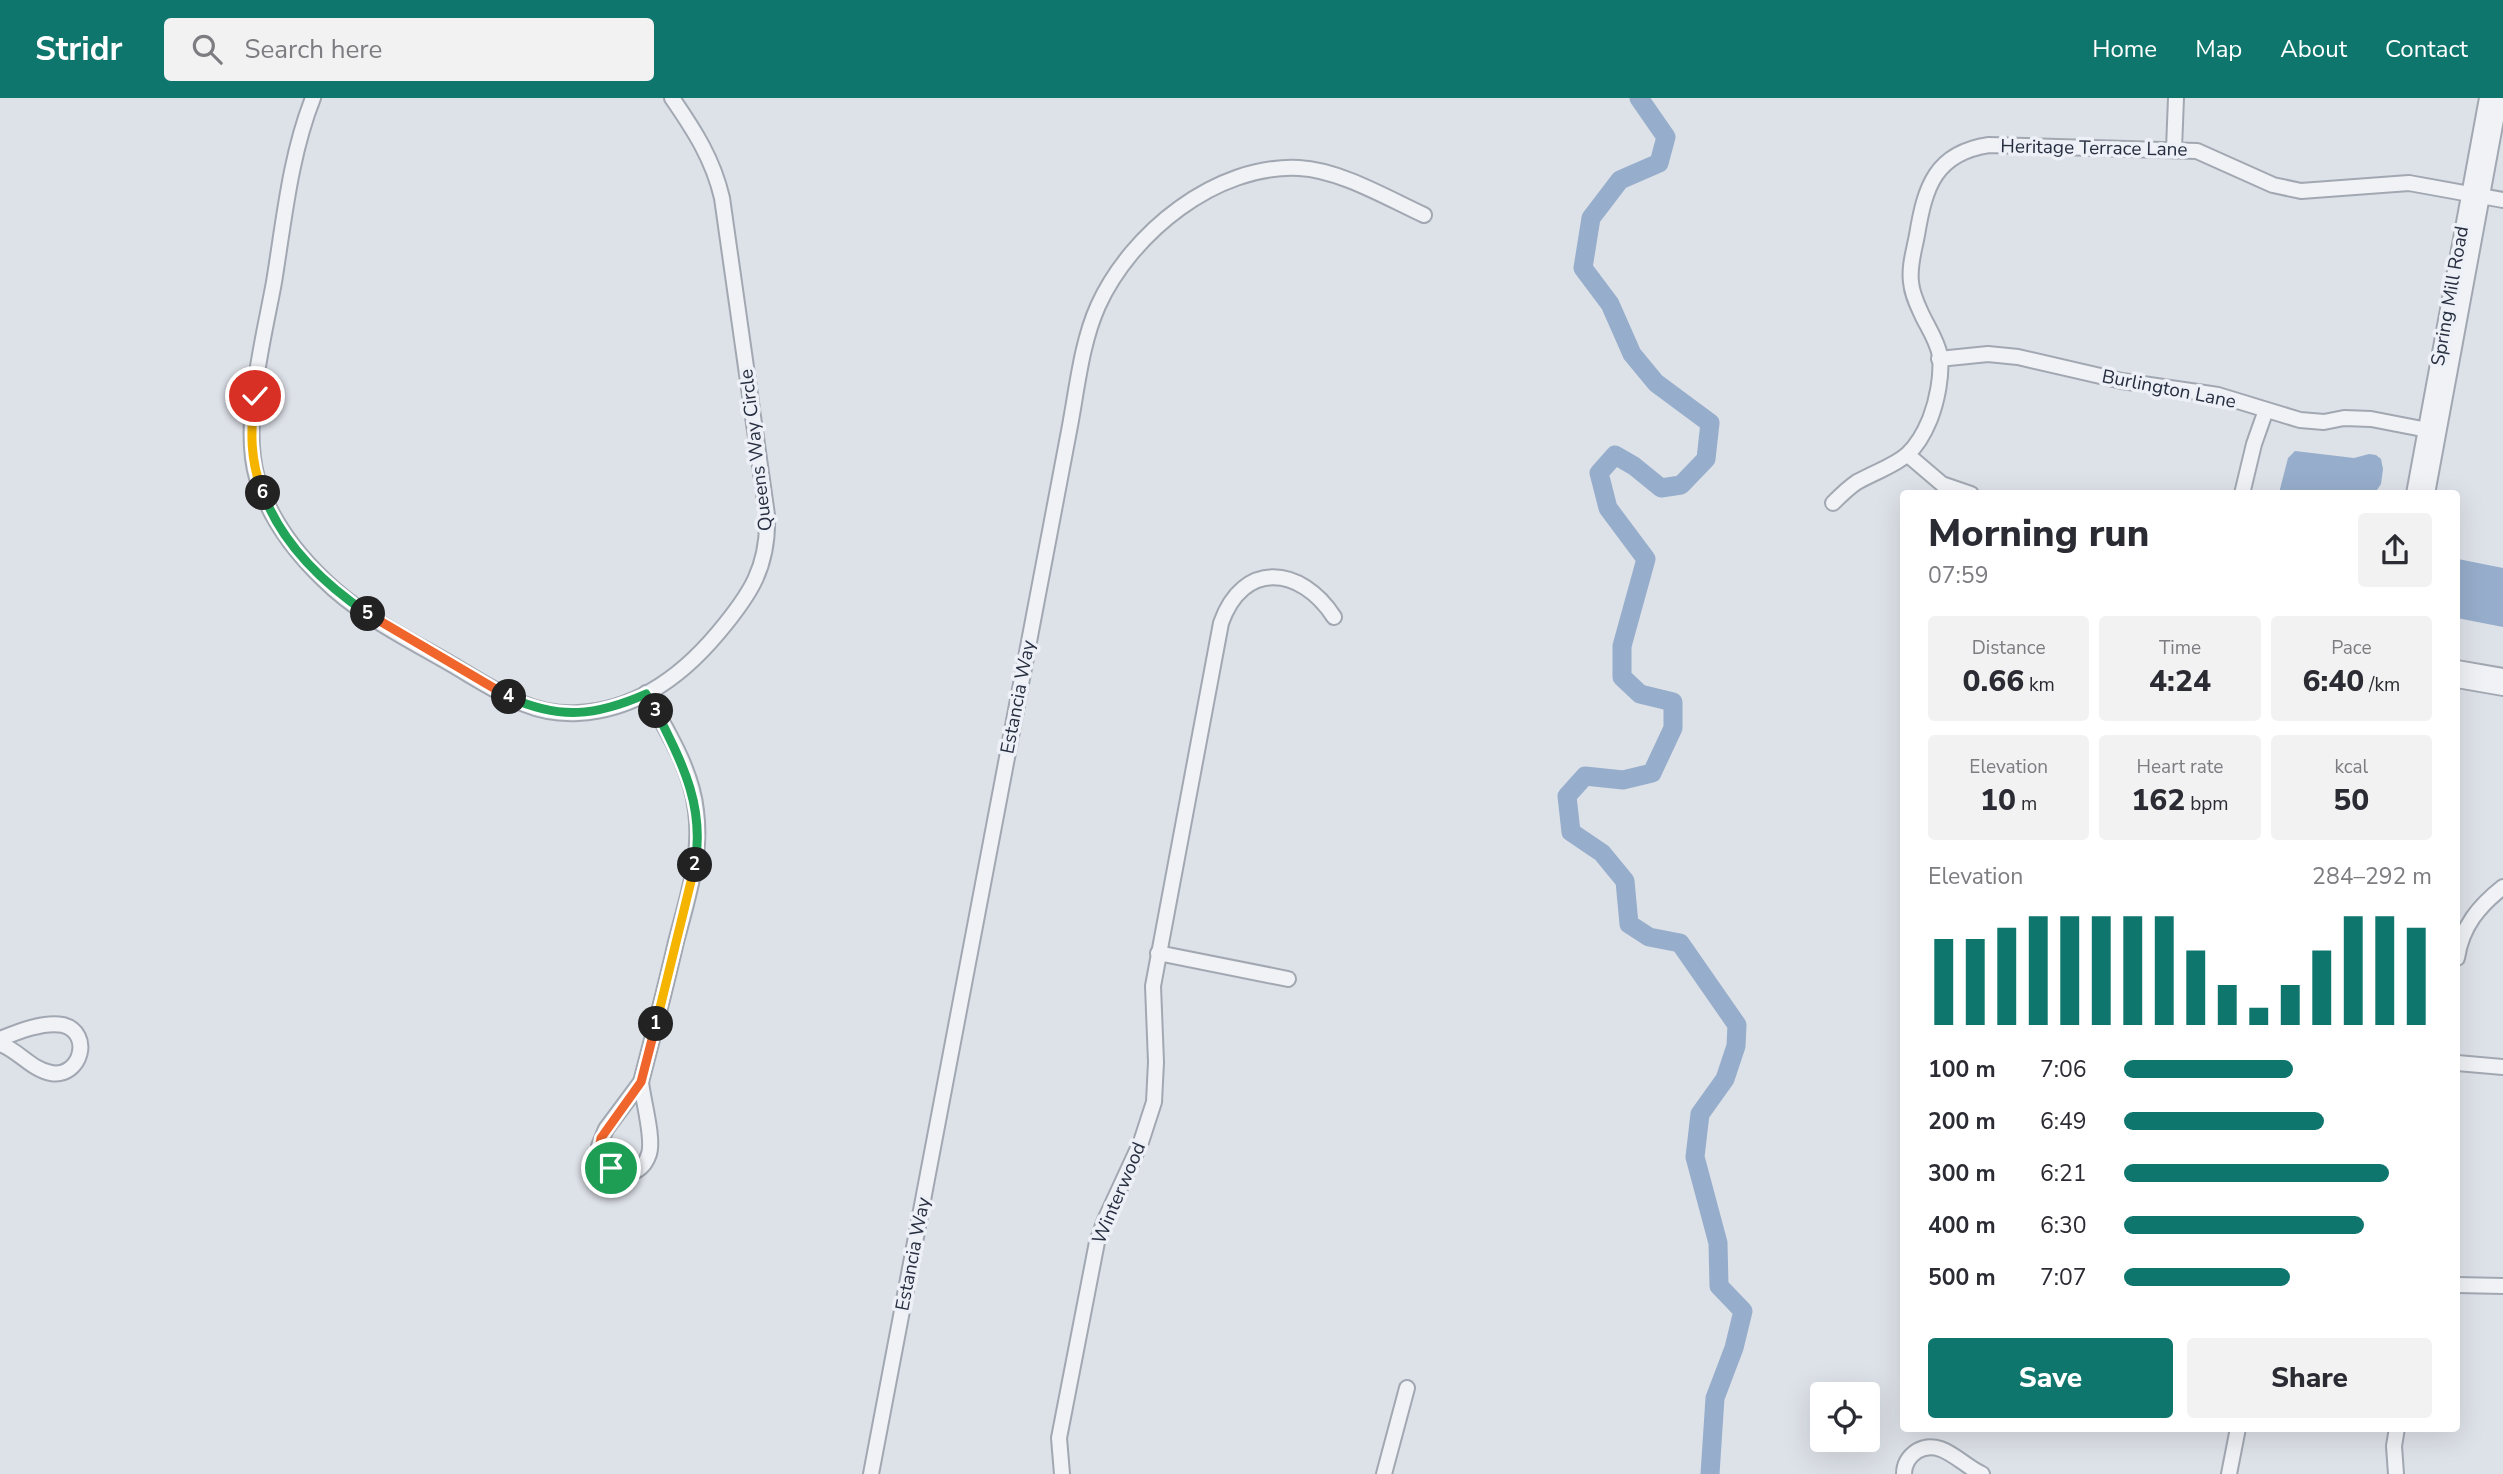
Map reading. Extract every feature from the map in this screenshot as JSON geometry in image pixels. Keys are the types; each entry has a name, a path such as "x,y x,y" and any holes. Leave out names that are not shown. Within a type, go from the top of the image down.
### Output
{"street":[{"name":"Queens Way Circle","path":"313,98 292,173 251,419 256,475 272,514 312,567 351,603 507,696 542,710 579,713 611,708 646,694 674,677 699,656 743,602 761,569 767,534 767,515 722,198 707,152 672,98"},
{"path":"2174,149 2176,98"},
{"name":"Spring Mill Road","path":"2476,194 2487,98"},
{"name":"Spring Mill Road","path":"2415,490 2432,431 2476,194 2500,98"},
{"name":"Heritage Terrace Lane","path":"1940,359 1937,346 1913,295 1911,273 1923,200 1933,179 1950,158 1970,148 1989,145 2197,151 2273,185 2301,191 2398,183 2424,185 2503,200"},
{"name":"Estancia Way","path":"871,1474 1086,343 1098,306 1126,259 1155,228 1195,198 1251,174 1299,168 1324,172 1345,178 1424,215"},
{"name":"Burlington Lane","path":"1940,359 1988,354 2018,357 2122,381 2218,395 2300,420 2324,422 2344,418 2371,418 2432,431"},
{"path":"1833,503 1857,482 1908,455 1919,442 1931,416 1940,359"},
{"path":"2243,490 2254,444 2266,410"},
{"name":"Spring Mill Road","path":"2427,490 2432,431"},
{"path":"1908,455 1942,484 1959,490"},
{"name":"Winterwood","path":"1062,1474 1059,1438 1097,1242 1141,1142 1154,1102 1156,1062 1153,1008 1158,953 1224,614 1244,588 1259,580 1277,576 1303,584 1325,603 1334,617"},
{"path":"2460,669 2503,676"},
{"path":"2460,681 2503,688"},
{"path":"641,1082 650,1143 648,1157 634,1171 617,1171 604,1161 599,1146 606,1129 641,1082 692,882 698,844 696,811 685,769 646,694"},
{"path":"2460,948 2467,925 2477,910 2503,887"},
{"path":"1158,953 1288,979"},
{"path":"62,1025 75,1032 81,1054 78,1061 66,1072 49,1073 0,1042 34,1028 62,1025"},
{"path":"2460,1063 2503,1067"},
{"path":"2460,1285 2503,1286"},
{"path":"1384,1474 1406,1388"},
{"path":"2229,1474 2237,1432"},
{"path":"2396,1474 2394,1446 2397,1432"},
{"path":"1904,1474 1906,1461 1913,1453 1932,1447 1944,1450 1982,1474"}],"water":[{"path":"2295,451 2354,458 2376,455 2381,459 2383,469 2381,484 2377,490 2280,490 2288,458"},
{"path":"2460,559 2503,568 2503,627 2460,619"}],"waterway":[{"path":"1639,98 1666,137 1659,163 1620,180 1591,218 1583,268 1610,304 1632,354 1656,383 1710,423 1706,459 1681,485 1661,488 1634,466 1615,455 1599,473 1608,508 1646,559 1622,646 1622,677 1640,694 1673,702 1673,728 1652,773 1623,780 1585,776 1567,796 1571,832 1602,853 1625,881 1629,924 1649,937 1680,943 1737,1025 1736,1046 1725,1079 1700,1114 1695,1157 1718,1243 1719,1286 1743,1311 1734,1348 1715,1398 1710,1474"}],"route":[{"path":"255,396 251,419 253,461 265,501 290,542 333,588 376,620 525,705 555,712 579,713 611,708 646,694 685,769 696,811 696,862 641,1082 601,1138 601,1154 611,1168"}]}
